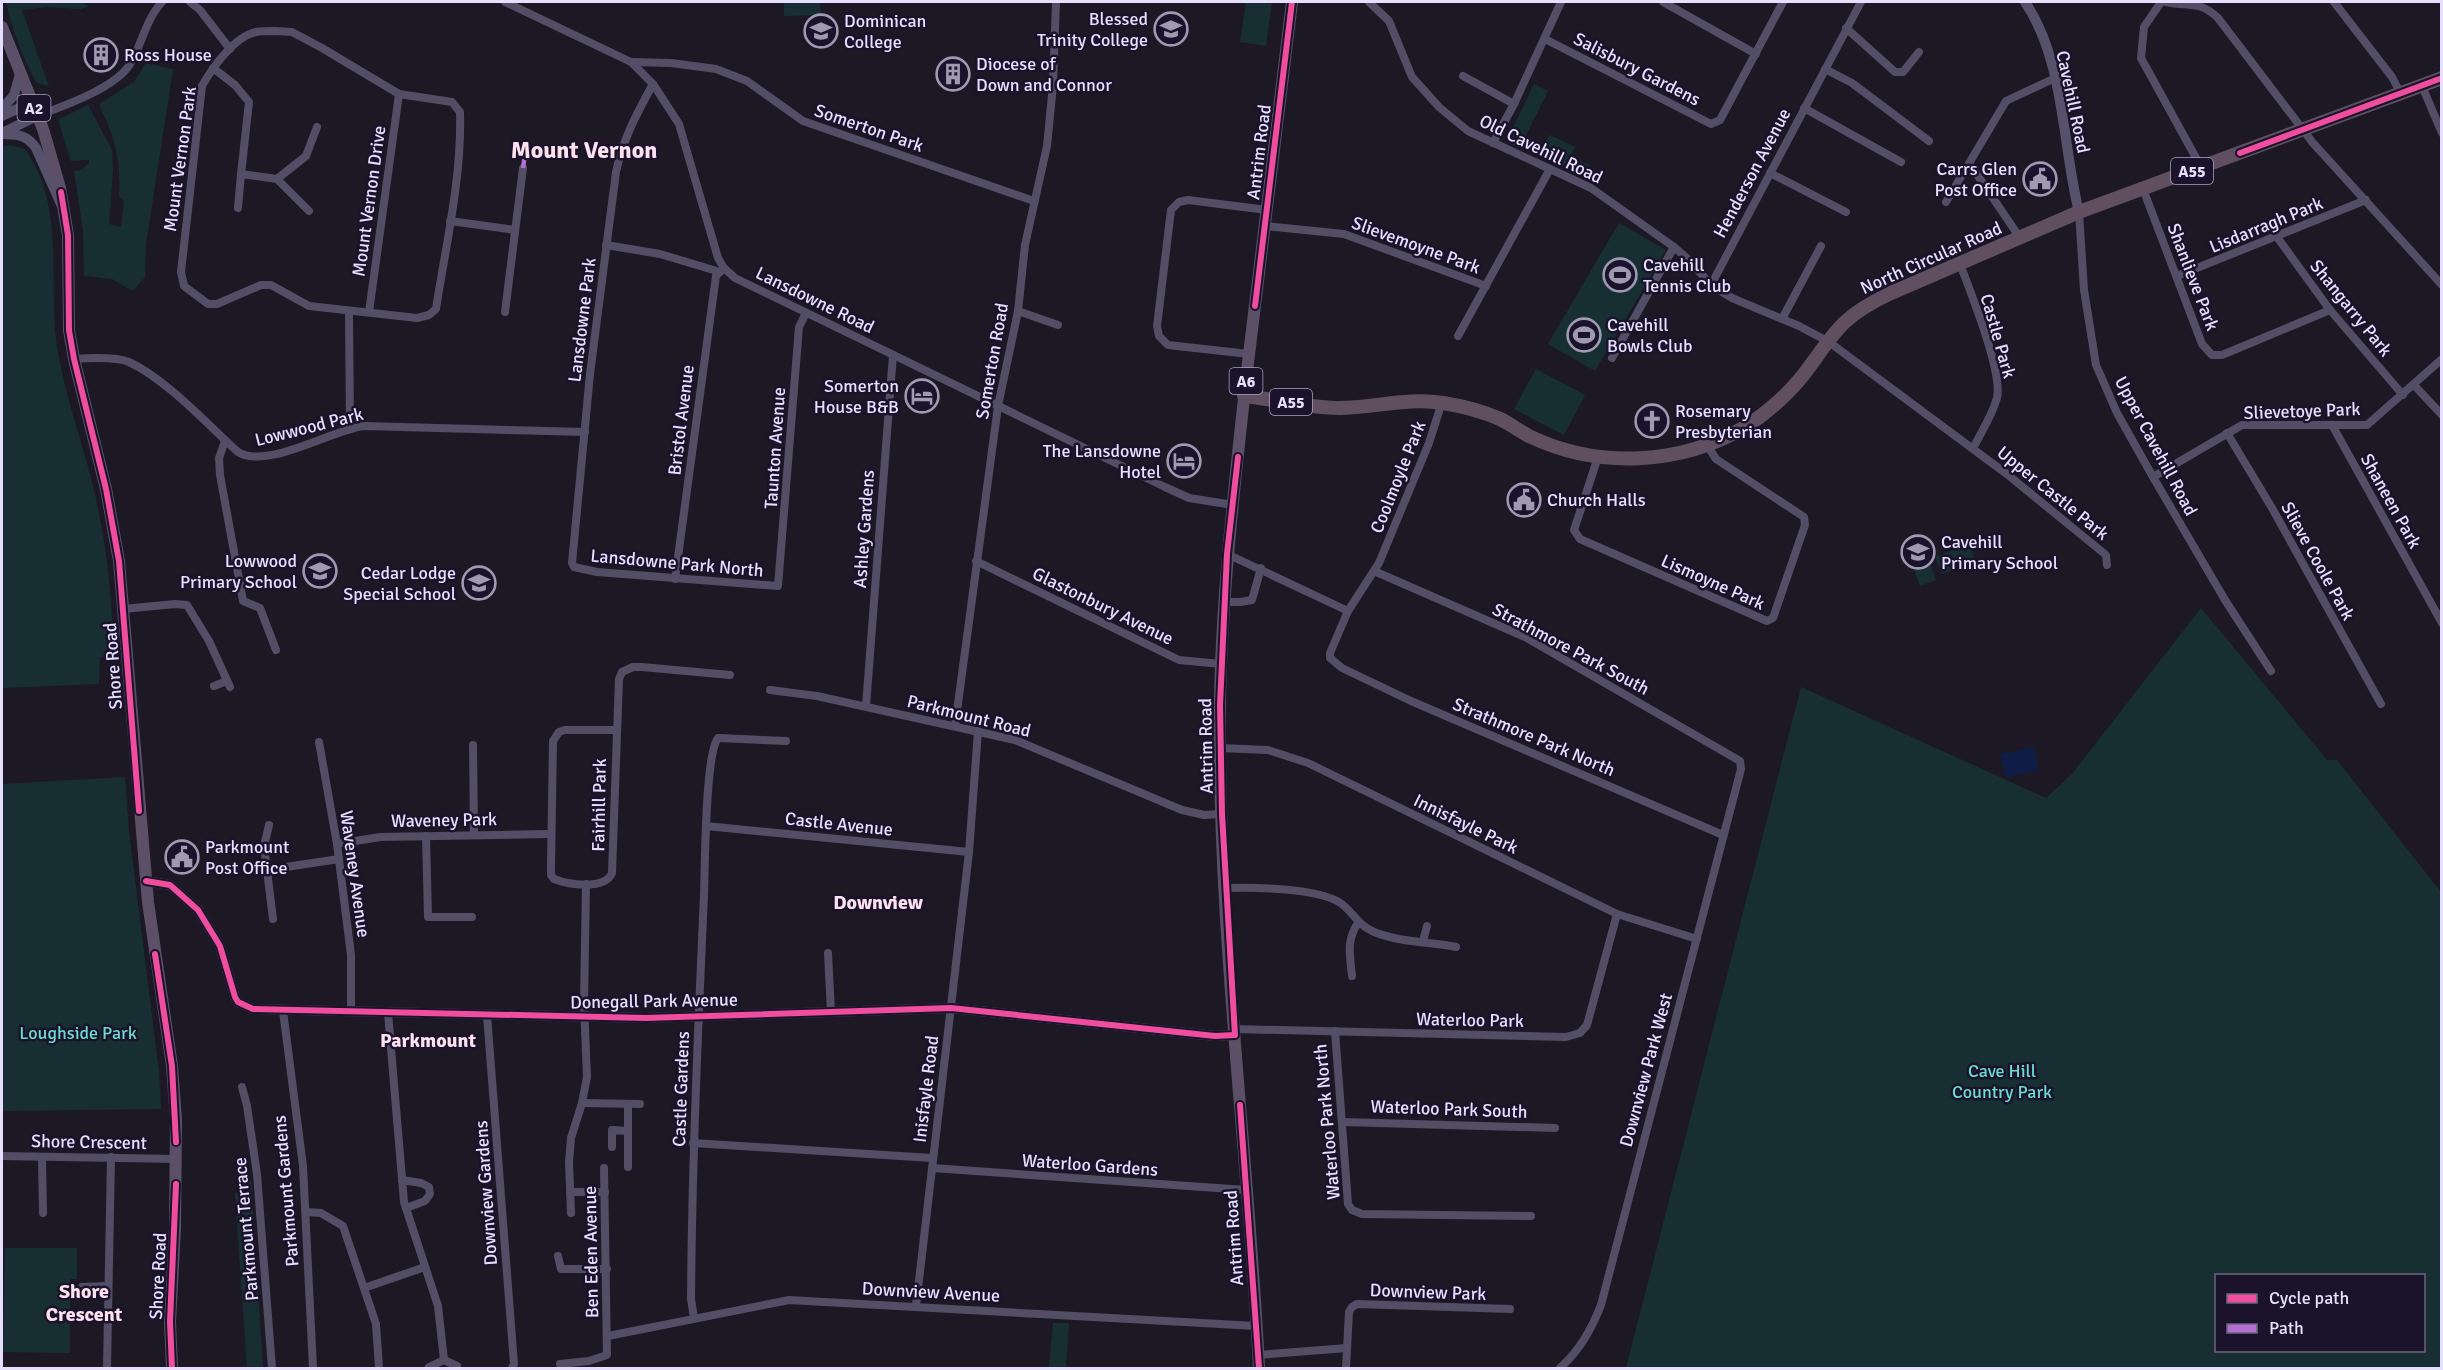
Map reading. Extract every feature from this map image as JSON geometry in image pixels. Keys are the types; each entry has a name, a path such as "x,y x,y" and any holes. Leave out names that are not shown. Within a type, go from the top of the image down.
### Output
{"highway":[{"name":"A55","path":"2401,94 2442,78"},
{"name":"North Circular Road","path":"1244,396 1338,408 1415,401 1442,402 1470,408 1500,419 1532,438 1564,450 1598,457 1627,459 1683,453 1707,445 1746,426 1799,381 1843,324 1861,308 1891,293 2079,212 2401,94"}],"main road":[{"name":"Antrim Road","path":"1259,1368 1234,1032 1222,814 1221,664 1227,554 1292,2"},
{"name":"Shore Road","path":"2,27 52,159 65,213 69,266 69,330 114,526 146,880 172,1066 177,1159 170,1322 172,1368"}],"street":[{"path":"2,134 122,75 138,48 151,15 162,2"},
{"path":"190,2 200,10 230,49"},
{"path":"505,2 631,62 653,84 679,123 722,270"},
{"name":"Somerton Road","path":"955,726 998,406 1018,311 1025,245 1047,146 1053,85 1056,2"},
{"name":"Old Cavehill Road","path":"1369,2 1389,21 1412,76 1425,94 1468,131 1592,188 1674,247 1711,285 1732,298 1829,342 1973,449"},
{"path":"1493,143 1562,2"},
{"path":"1663,2 1756,54 1784,2"},
{"name":"Henderson Avenue","path":"1711,285 1861,2"},
{"name":"Cavehill Road","path":"2025,2 2041,33 2055,78 2071,179 2079,212"},
{"path":"2161,2 2144,27 2141,58 2201,167"},
{"path":"2166,2 2196,4 2212,12 2313,143 2442,285"},
{"path":"2334,2 2392,77 2401,94"},
{"path":"1846,28 1895,72 1903,72 1919,52"},
{"name":"Mount Vernon Park","path":"254,32 292,32 399,94 452,102 460,112 461,134 450,221 435,309 429,315 417,318 309,306 272,285 261,285 217,304 208,304 184,286 181,272 202,86 213,68 230,49 254,32"},
{"name":"Salisbury Gardens","path":"1545,39 1711,124 1720,120 1756,54"},
{"name":"Somerton Park","path":"631,62 671,63 716,69 747,81 803,121 1034,201"},
{"path":"213,68 235,85 249,102 237,208"},
{"path":"1825,69 1852,82 1929,141"},
{"path":"2,109 14,96 20,74"},
{"path":"1464,76 1514,104"},
{"path":"1946,202 2006,101 2055,78"},
{"name":"Lansdowne Park","path":"573,567 585,432 606,245 621,151 631,123 653,84"},
{"path":"2422,86 2442,133"},
{"name":"Mount Vernon Drive","path":"369,312 399,94"},
{"path":"2,116 32,102"},
{"name":"Henderson Avenue","path":"1804,108 1901,162"},
{"path":"277,179 306,156 317,127"},
{"path":"2,134 21,135 33,143 65,213"},
{"path":"1970,164 2020,238"},
{"path":"505,312 523,168"},
{"name":"Slievemoyne Park","path":"1458,336 1550,169"},
{"path":"1770,173 1846,212"},
{"path":"241,174 277,179 309,211"},
{"name":"Shanlieve Park","path":"2143,189 2202,344 2212,355 2223,355 2330,310"},
{"path":"1249,354 1168,345 1159,336 1157,326 1171,210 1179,202 1188,200 1267,210"},
{"name":"Lisdarragh Park","path":"2177,276 2366,200"},
{"name":"Upper Cavehill Road","path":"2079,212 2084,290 2096,365 2117,413 2153,477 2224,600 2271,671"},
{"path":"450,221 516,230"},
{"name":"Slievemoyne Park","path":"1265,226 1344,234 1486,286"},
{"name":"Shangarry Park","path":"2277,237 2330,310 2403,395"},
{"path":"606,245 660,254 722,270"},
{"path":"1782,319 1821,246"},
{"path":"1612,358 1674,247"},
{"name":"Castle Park","path":"1960,264 1979,315 1998,381 1997,397 1973,449"},
{"name":"Lansdowne Road","path":"722,270 1189,498 1233,505"},
{"name":"Bristol Avenue","path":"675,579 709,322 716,276 722,270"},
{"path":"1018,311 1058,325"},
{"path":"349,312 350,428"},
{"name":"Taunton Avenue","path":"778,586 799,327 806,313"},
{"name":"Ashley Gardens","path":"866,706 893,355"},
{"name":"Lowwood Park","path":"74,359 104,359 130,363 164,386 238,452 250,457 290,450 350,428 364,426 585,432"},
{"name":"Slievetoye Park","path":"2153,477 2242,425 2367,425 2442,359"},
{"path":"2414,385 2442,415"},
{"name":"Coolmoyle Park","path":"1334,662 1330,653 1348,611 1379,563 1429,443 1442,402"},
{"name":"Shaneen Park","path":"2332,425 2442,623"},
{"name":"Slieve Coole Park","path":"2227,433 2272,508 2381,704"},
{"path":"225,441 219,458 220,475 243,602 260,608 276,650"},
{"name":"Lismoyne Park","path":"1598,457 1574,530 1580,539 1767,621 1773,618 1805,525 1804,517 1716,459 1707,445"},
{"name":"Upper Castle Park","path":"1973,449 2106,555 2107,565"},
{"path":"1227,554 1261,568 1348,611"},
{"name":"Glastonbury Avenue","path":"976,561 1179,660 1221,664"},
{"name":"Lansdowne Park North","path":"573,567 597,572 778,586"},
{"path":"1225,602 1252,600 1261,568"},
{"name":"Strathmore Park South","path":"1374,571 1525,637 1730,753 1740,761 1741,769"},
{"path":"123,609 182,603 187,605 209,640 229,684 214,686"},
{"name":"Strathmore Park North","path":"1334,662 1411,701 1723,835"},
{"name":"Fairhill Park","path":"586,884 603,883 612,873 616,730 619,679 622,672 626,669 642,667 730,675"},
{"name":"Parkmount Road","path":"770,690 817,696 1015,740 1182,810 1204,815 1222,814"},
{"path":"571,1213 571,1138 587,1077 586,884 560,881 551,875 552,750 555,736 565,730 616,730"},
{"name":"Inisfayle Road","path":"916,1306 969,852 978,731"},
{"name":"Castle Gardens","path":"694,1318 691,1299 693,1143 711,754 718,738 786,741"},
{"name":"Waveney Avenue","path":"319,742 338,844 351,955 351,1011"},
{"path":"473,745 474,834"},
{"name":"Innisfayle Park","path":"1220,748 1268,750 1308,763 1617,914 1697,939"},
{"name":"Downview Park West","path":"1560,1368 1576,1353 1590,1332 1601,1305 1741,769"},
{"path":"269,825 264,846 273,919"},
{"name":"Castle Avenue","path":"706,826 969,852"},
{"name":"Waveney Park","path":"338,844 380,837 551,834"},
{"path":"426,836 428,917 472,917"},
{"path":"266,870 339,859"},
{"name":"Donegall Park Avenue","path":"146,880 170,885 198,910 220,946 232,991 238,1002 253,1009 585,1017 699,1016 951,1008 1210,1035 1234,1032"},
{"path":"1226,888 1254,887 1322,895 1341,903 1358,923 1384,936 1423,940 1456,947"},
{"name":"Waterloo Park","path":"1234,1032 1335,1031 1566,1037 1580,1033 1587,1025 1617,914"},
{"path":"1352,976 1349,943 1351,933 1358,923"},
{"path":"1423,940 1427,926"},
{"path":"828,953 831,1012"},
{"path":"1350,963 1360,963"},
{"name":"Parkmount Gardens","path":"283,1011 307,1212 313,1368"},
{"path":"388,1012 406,1208 438,1306 444,1360"},
{"name":"Downview Gardens","path":"487,1016 512,1342 512,1368"},
{"name":"Waterloo Park North","path":"1335,1031 1348,1204 1352,1210 1362,1214 1531,1216"},
{"name":"Parkmount Terrace","path":"242,1087 257,1174 272,1368"},
{"path":"582,1103 640,1104"},
{"path":"628,1104 628,1167"},
{"name":"Waterloo Park South","path":"1343,1122 1555,1128"},
{"path":"612,1147 612,1130 628,1131"},
{"path":"693,1143 932,1158"},
{"name":"Shore Crescent","path":"2,1156 111,1156 177,1159"},
{"path":"106,1368 111,1156"},
{"path":"42,1157 43,1213"},
{"name":"Ben Eden Avenue","path":"604,1168 608,1336"},
{"name":"Waterloo Gardens","path":"932,1168 1246,1190"},
{"path":"402,1180 421,1183 429,1187 430,1194 425,1202 406,1208"},
{"path":"570,1192 605,1192"},
{"path":"307,1212 321,1213 343,1226 376,1324 379,1368"},
{"path":"558,1257 561,1269 607,1269"},
{"path":"364,1288 425,1267"},
{"path":"82,1287 108,1286"},
{"name":"Downview Avenue","path":"608,1336 789,1300 1256,1326"},
{"name":"Downview Park","path":"1346,1368 1349,1312 1357,1304 1510,1310"},
{"path":"560,1364 589,1361 607,1355 608,1336"},
{"path":"1258,1355 1347,1348"},
{"path":"444,1360 457,1366"},
{"path":"429,1368 444,1360"}],"green space":[{"path":"6,2 79,2 89,6 81,9 47,7 22,10 49,87 36,82 18,43"},
{"path":"784,2 820,2 821,15 784,16"},
{"path":"1246,2 1272,2 1266,46 1240,42"},
{"path":"146,63 173,69 146,244 145,277 133,291 112,279 84,276 83,231 74,171 81,170 89,163 89,160 71,161 58,120 88,105 112,150 113,171 109,224 121,227 124,201 119,196 118,159 113,138 99,104 134,82"},
{"path":"1534,84 1548,91 1526,135 1538,141 1538,156 1506,142"},
{"path":"1550,135 1575,147 1567,162 1562,166 1542,158 1542,146"},
{"path":"10,145 25,149 38,172 47,197 53,248 58,353 65,387 94,490 106,552 114,657 100,657 99,684 2,688 2,147"},
{"path":"1578,160 1590,165 1586,173 1571,168 1573,162"},
{"name":"Cavehill Tennis Club","path":"1619,223 1666,250 1595,371 1548,344"},
{"path":"1536,369 1585,395 1564,435 1514,409"},
{"path":"1969,544 1976,561 1942,574 1935,557"},
{"path":"1927,556 1936,580 1920,586 1911,562"},
{"name":"Cave Hill Country Park","path":"2201,608 2327,760 2337,760 2441,892 2441,1368 1626,1368 1801,687 2046,798 2072,774"},
{"name":"Loughside Park","path":"125,777 129,831 159,1072 161,1109 2,1111 2,784"},
{"path":"251,1179 263,1368 247,1368 235,1194"},
{"path":"5,1248 77,1248 77,1279 70,1279 70,1353 3,1352"},
{"path":"1053,1323 1069,1323 1066,1368 1049,1368"}],"water":[{"path":"2034,747 2039,770 2006,778 2000,754"}],"marked path":[{"path":"523,168 527,141"}],"cycle path":[{"path":"1255,306 1292,2"},
{"path":"2240,153 2442,78"},
{"path":"61,192 68,235 69,330 106,489 119,561 139,811"},
{"path":"146,881 170,885 198,910 220,946 235,997 238,1002 253,1009 646,1018 951,1008 1215,1036 1235,1035 1222,814 1220,705 1227,554 1238,457"},
{"path":"155,954 172,1066 176,1142"},
{"path":"1240,1105 1259,1368"},
{"path":"172,1368 170,1322 176,1184"}],"place":[{"name":"Blessed Trinity College","path":"1171,29"},
{"name":"Dominican College","path":"821,31"},
{"name":"Ross House","path":"101,55"},
{"name":"Diocese of Down and Connor","path":"953,74"},
{"name":"Carrs Glen Post Office","path":"2040,179"},
{"name":"Cavehill Tennis Club","path":"1620,275"},
{"name":"Cavehill Bowls Club","path":"1584,335"},
{"name":"Somerton House B&B","path":"922,396"},
{"name":"Rosemary Presbyterian","path":"1652,421"},
{"name":"The Lansdowne Hotel","path":"1184,461"},
{"name":"Church Halls","path":"1524,500"},
{"name":"Cavehill Primary School","path":"1918,552"},
{"name":"Lowwood Primary School","path":"320,571"},
{"name":"Cedar Lodge Special School","path":"479,583"},
{"name":"Parkmount Post Office","path":"182,857"}],"district":[{"name":"Mount Vernon","path":"584,150"},
{"name":"Downview","path":"878,902"},
{"name":"Parkmount","path":"428,1040"},
{"name":"Shore Crescent","path":"84,1302"}]}
